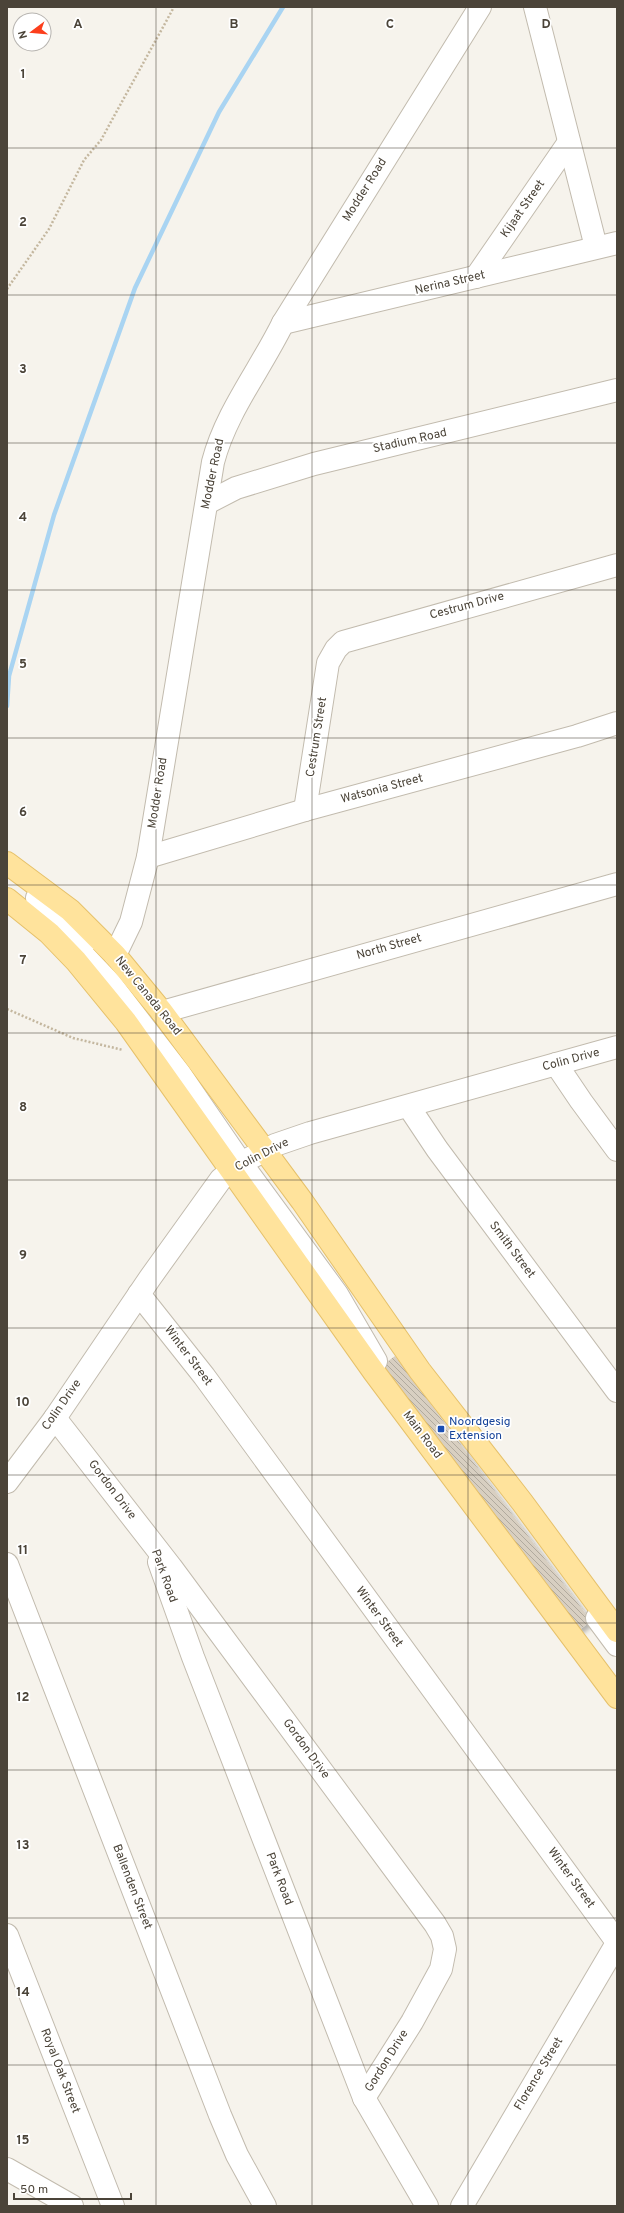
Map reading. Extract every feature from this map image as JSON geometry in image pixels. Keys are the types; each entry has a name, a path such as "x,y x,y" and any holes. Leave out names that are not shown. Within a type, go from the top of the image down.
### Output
{"main road":[{"name":"New Canada Road","path":"7,863 70,910 115,955 162,1012 249,1160"},
{"path":"7,899 49,933 104,993 177,1092 249,1160 420,1371 522,1502 617,1631"},
{"name":"Main Road","path":"249,1160 374,1372 617,1697"}],"street":[{"name":"Modder Road","path":"115,955 131,922 148,857 207,503 219,441 227,420 273,343 283,323 480,7"},
{"path":"535,7 570,142 607,245"},
{"name":"Kijaat Street","path":"476,277 570,142"},
{"name":"Nerina Street","path":"283,323 607,245"},
{"name":"Stadium Road","path":"207,503 236,488 314,464 617,390"},
{"name":"Cestrum Drive","path":"328,664 336,649 350,638 617,565"},
{"name":"Cestrum Street","path":"306,810 328,664"},
{"name":"Watsonia Street","path":"148,857 306,810 569,738 617,723"},
{"name":"New Canada Road","path":"7,876 65,920 110,964 249,1160"},
{"name":"North Street","path":"162,1012 617,884"},
{"name":"New Canada Road","path":"7,888 60,932 110,983 249,1160"},
{"name":"Colin Drive","path":"7,1482 55,1418 139,1294 221,1179 249,1160 302,1136 617,1048"},
{"path":"556,1064 617,1150"},
{"name":"Smith Street","path":"409,1107 437,1149 617,1391"},
{"path":"249,1160 516,1508 617,1645"},
{"name":"Main Road","path":"249,1160 338,1294 381,1368 617,1687"},
{"name":"Winter Street","path":"139,1294 204,1376 617,1942"},
{"name":"Gordon Drive","path":"55,1418 152,1543 431,1917 442,1936 445,1949 441,1969 412,2022 364,2098"},
{"name":"Park Road","path":"152,1543 193,1657 364,2098 427,2206"},
{"name":"Ballenden Street","path":"7,1564 220,2115 237,2155 265,2206"},
{"name":"Royal Oak Street","path":"7,1935 113,2206"},
{"name":"Florence Street","path":"462,2206 617,1942"},
{"path":"7,2169 72,2206"}],"path":[{"path":"7,289 49,229 84,160 101,140 174,7"},
{"path":"7,1009 73,1038 124,1050"}],"building":[{"path":"395,1356 591,1621 578,1631 380,1367"}],"waterway":[{"path":"7,706 9,676 54,515 135,288 219,112 283,7"}],"place":[{"name":"Noordgesig Extension","path":"441,1429"}]}
